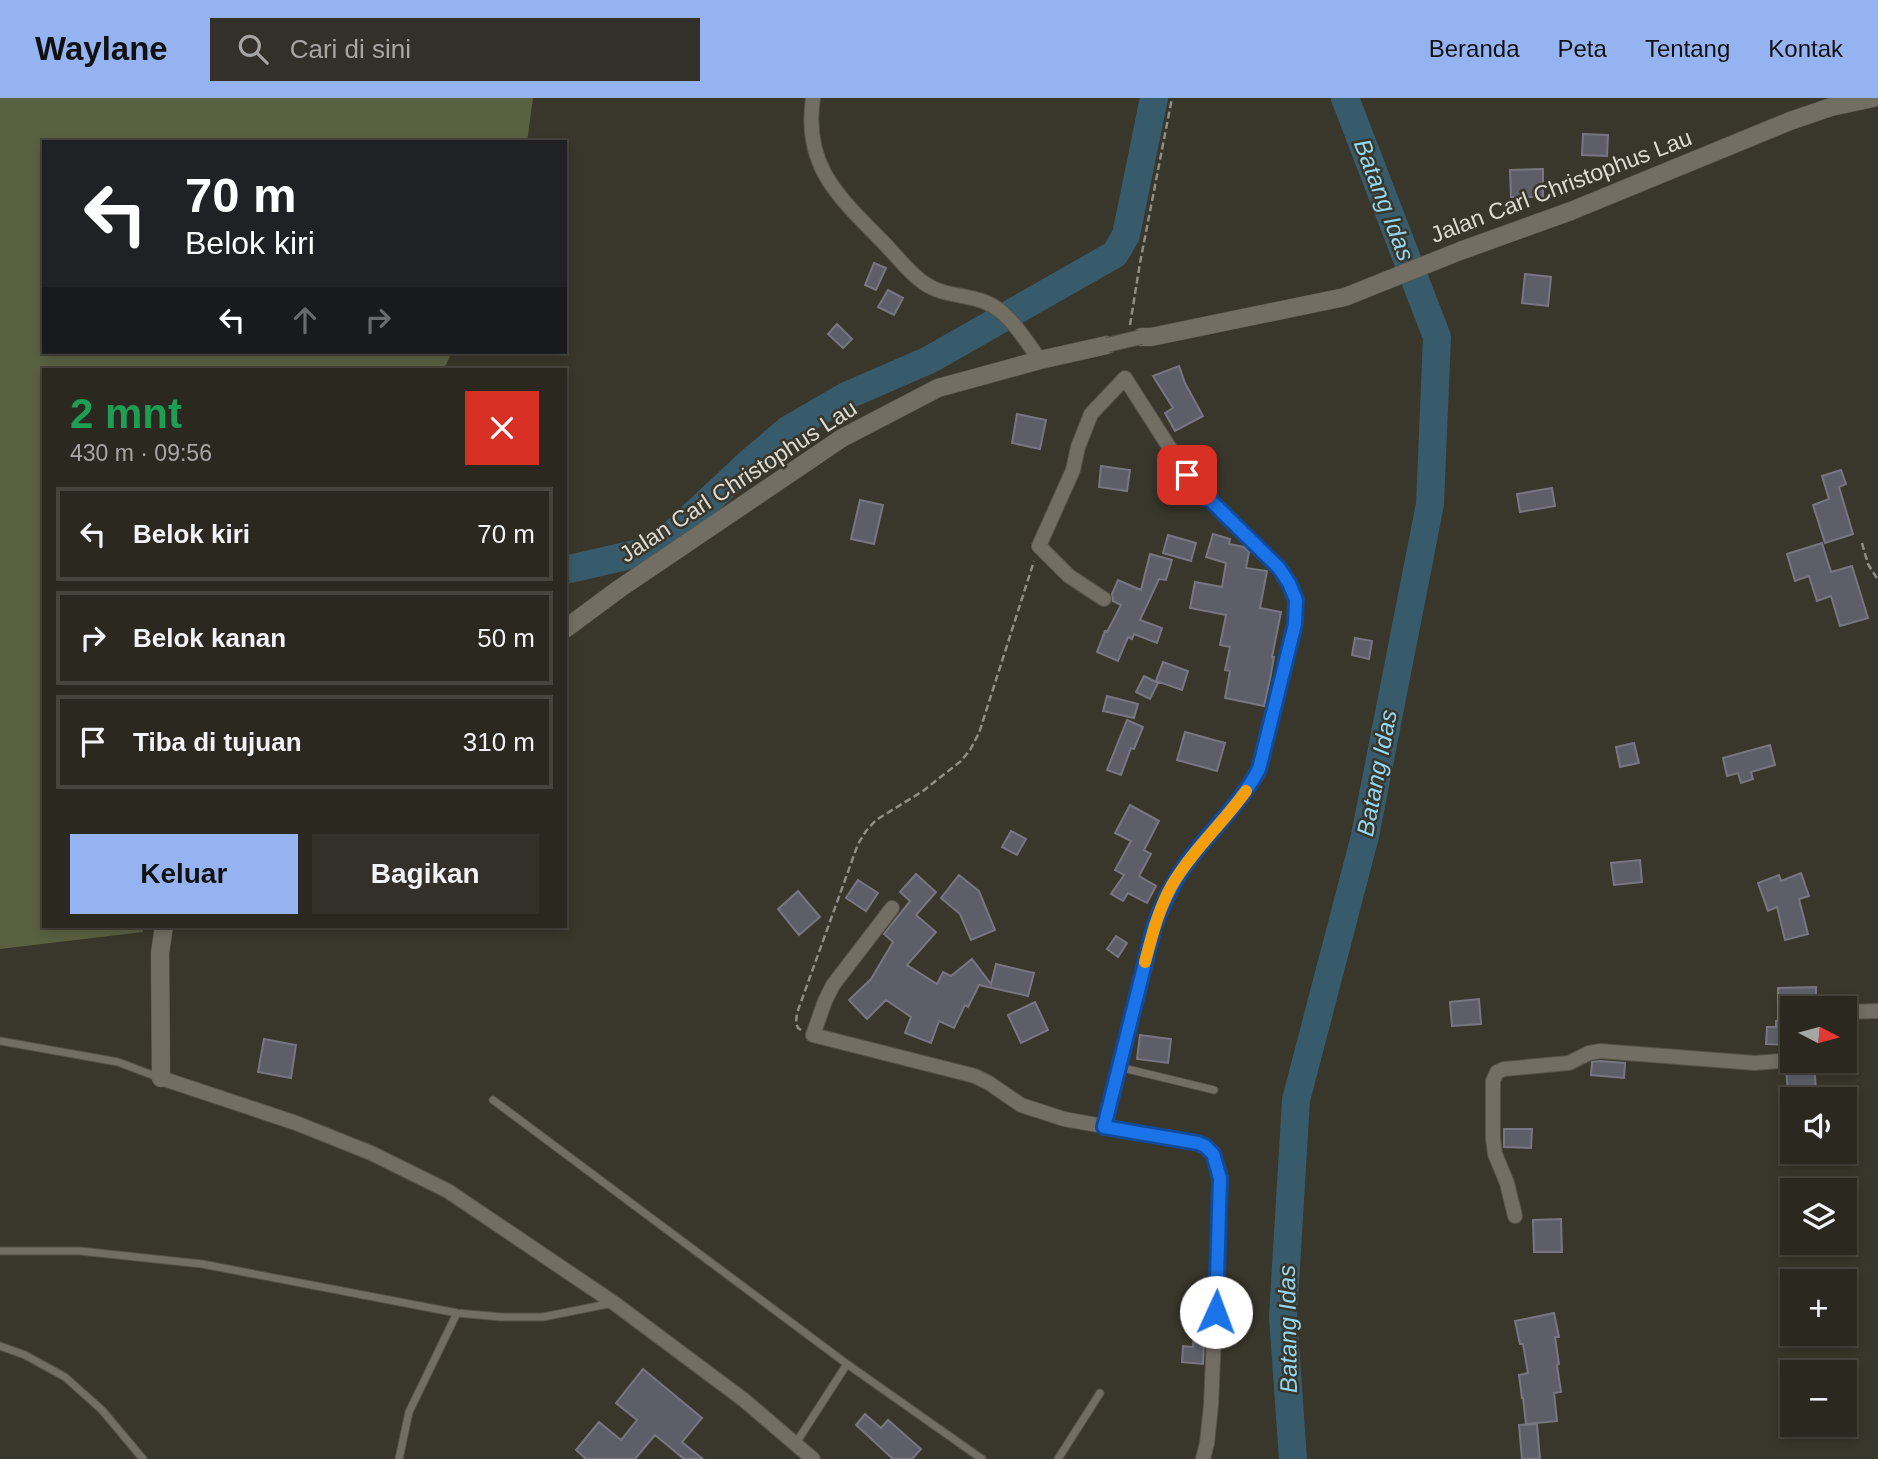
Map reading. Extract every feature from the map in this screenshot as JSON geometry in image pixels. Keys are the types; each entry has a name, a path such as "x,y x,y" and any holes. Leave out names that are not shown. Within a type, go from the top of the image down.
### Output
{"street":[{"path":"813,98 810,117 813,147 824,175 840,198 923,283 942,293 986,302 1004,315 1040,360"},
{"name":"Jalan Carl Christophus Lau","path":"1135,337 1151,337 1345,297 1571,211 1790,121 1831,107 1873,98"},
{"path":"1107,345 1135,337"},
{"name":"Jalan Carl Christophus Lau","path":"567,628 619,589 842,438 938,388 1107,345"},
{"path":"1104,599 1069,576 1039,546 1073,470 1078,447 1091,414 1125,377 1187,475 1279,568 1296,600 1295,624 1259,769 1249,787 1188,862 1161,908 1104,1127"},
{"path":"892,908 834,985 825,1001 813,1035 975,1076 1021,1105 1064,1119 1198,1143 1213,1154 1220,1178 1215,1339 1207,1443 1203,1459"},
{"path":"164,928 160,953 161,1079 296,1123 371,1153 448,1191 614,1303 744,1400 813,1459"},
{"path":"1857,1012 1878,1012"},
{"path":"1515,1216 1507,1183 1495,1154 1493,1138 1493,1081 1497,1072 1504,1069 1569,1063 1589,1053 1600,1051 1755,1063 1780,1061"}],"lane":[{"path":"0,1041 118,1062 161,1079"},
{"path":"1119,1067 1214,1090"},
{"path":"493,1100 846,1364 982,1459"},
{"path":"0,1251 80,1251 202,1264 457,1313 502,1317 543,1317 614,1303"},
{"path":"399,1459 409,1412 457,1313"},
{"path":"0,1346 25,1355 65,1377 102,1410 143,1459"},
{"path":"796,1443 846,1364"},
{"path":"1058,1459 1100,1393"}],"path":[{"path":"1135,337 1140,263 1172,98"},
{"path":"1862,543 1868,564 1878,580"},
{"path":"813,1035 798,1028 797,1013 858,844 876,820 923,791 961,761 970,750 979,733 1039,546"}],"green space":[{"path":"0,98 533,98 527,140 42,140 42,354 451,354 444,368 42,368 42,928 144,928 143,932 0,949"}],"building":[{"path":"1583,134 1608,135 1607,156 1582,155"},
{"path":"1543,169 1543,197 1511,197 1510,170"},
{"path":"874,263 886,268 876,290 865,285"},
{"path":"1525,274 1551,277 1548,306 1522,303"},
{"path":"888,290 903,298 894,315 878,307"},
{"path":"837,324 852,339 843,348 828,334"},
{"path":"1179,366 1203,416 1175,431 1165,413 1173,408 1153,376"},
{"path":"1017,414 1046,420 1040,449 1012,443"},
{"path":"1101,466 1130,470 1127,491 1099,487"},
{"path":"1841,470 1846,484 1839,487 1853,534 1825,543 1813,505 1829,499 1822,476"},
{"path":"1552,488 1555,506 1520,512 1517,494"},
{"path":"860,500 883,505 874,544 851,539"},
{"path":"1213,534 1230,539 1229,544 1244,547 1249,552 1246,568 1267,571 1260,608 1281,612 1264,706 1225,698 1230,671 1225,670 1230,647 1220,645 1226,615 1190,608 1195,582 1222,587 1226,563 1206,557"},
{"path":"1168,535 1196,543 1191,561 1163,553"},
{"path":"1822,543 1831,572 1852,566 1868,618 1840,626 1831,596 1817,601 1809,576 1795,581 1787,554"},
{"path":"1150,554 1172,560 1166,580 1159,579 1140,620 1162,628 1157,643 1134,634 1132,639 1128,637 1118,661 1097,652 1105,631 1107,632 1121,605 1113,601 1112,594 1118,580 1141,590"},
{"path":"1355,638 1372,641 1369,659 1352,655"},
{"path":"1163,662 1188,671 1182,690 1156,681"},
{"path":"1144,676 1158,683 1150,699 1136,692"},
{"path":"1107,696 1138,704 1134,718 1103,711"},
{"path":"1127,720 1143,727 1134,749 1131,748 1121,775 1107,770"},
{"path":"1185,732 1225,743 1217,771 1177,760"},
{"path":"1634,743 1639,763 1620,767 1616,747"},
{"path":"1770,745 1775,765 1751,772 1753,779 1741,783 1738,773 1727,776 1723,758"},
{"path":"1130,805 1159,821 1144,850 1151,854 1139,876 1156,886 1147,903 1128,893 1123,901 1111,894 1124,875 1115,870 1131,841 1115,833"},
{"path":"1011,831 1026,839 1017,855 1002,847"},
{"path":"1640,860 1642,882 1614,885 1611,863"},
{"path":"1801,873 1809,896 1799,899 1808,934 1785,940 1777,907 1768,911 1758,883 1779,875 1781,881"},
{"path":"916,874 936,892 916,915 936,932 907,965 937,984 943,972 951,976 972,959 991,984 996,964 1034,973 1028,996 979,985 954,1028 939,1021 931,1043 905,1033 911,1017 886,1000 867,1019 849,1000 871,979 893,942 884,934 910,901 900,892"},
{"path":"959,875 979,891 995,930 971,940 960,914 941,898"},
{"path":"858,880 878,893 866,911 846,898"},
{"path":"798,891 820,917 799,935 778,909"},
{"path":"1116,936 1127,943 1118,957 1107,949"},
{"path":"1816,987 1816,996 1780,996 1780,1045 1766,1044 1767,1027 1776,1027 1778,1021 1778,988"},
{"path":"1479,999 1481,1024 1452,1026 1450,1002"},
{"path":"1035,1002 1048,1030 1021,1043 1008,1015"},
{"path":"1140,1035 1171,1039 1168,1063 1137,1059"},
{"path":"264,1039 296,1045 291,1078 258,1072"},
{"path":"1592,1062 1625,1063 1624,1078 1591,1075"},
{"path":"1786,1073 1815,1073 1816,1087 1788,1087"},
{"path":"1504,1129 1532,1129 1531,1148 1504,1147"},
{"path":"1561,1219 1562,1252 1534,1252 1533,1220"},
{"path":"1554,1313 1559,1337 1555,1337 1561,1392 1554,1393 1557,1421 1526,1424 1519,1375 1528,1373 1523,1344 1520,1344 1515,1321"},
{"path":"1195,1318 1205,1319 1203,1364 1182,1362 1183,1346 1193,1347"},
{"path":"643,1369 702,1418 682,1442 703,1459 684,1459 655,1435 635,1459 586,1459 576,1450 599,1422 621,1440 637,1420 616,1403"},
{"path":"865,1414 881,1428 888,1420 921,1449 912,1459 893,1459 856,1425"},
{"path":"1537,1424 1540,1459 1522,1459 1519,1425"}],"waterway":[{"path":"567,570 657,549 789,429 846,396 929,360 1115,254 1126,235 1154,98"},
{"name":"Batang Idas","path":"1293,1459 1283,1317 1296,1100 1365,836 1430,504 1437,337 1345,98"}],"slow traffic":[{"path":"1145,962 1154,927 1173,885 1188,862 1246,791"}],"route":[{"path":"1187,475 1279,568 1296,600 1295,624 1259,769 1249,787 1188,862 1161,908 1104,1127 1198,1143 1213,1154 1220,1178 1216,1312"}]}
